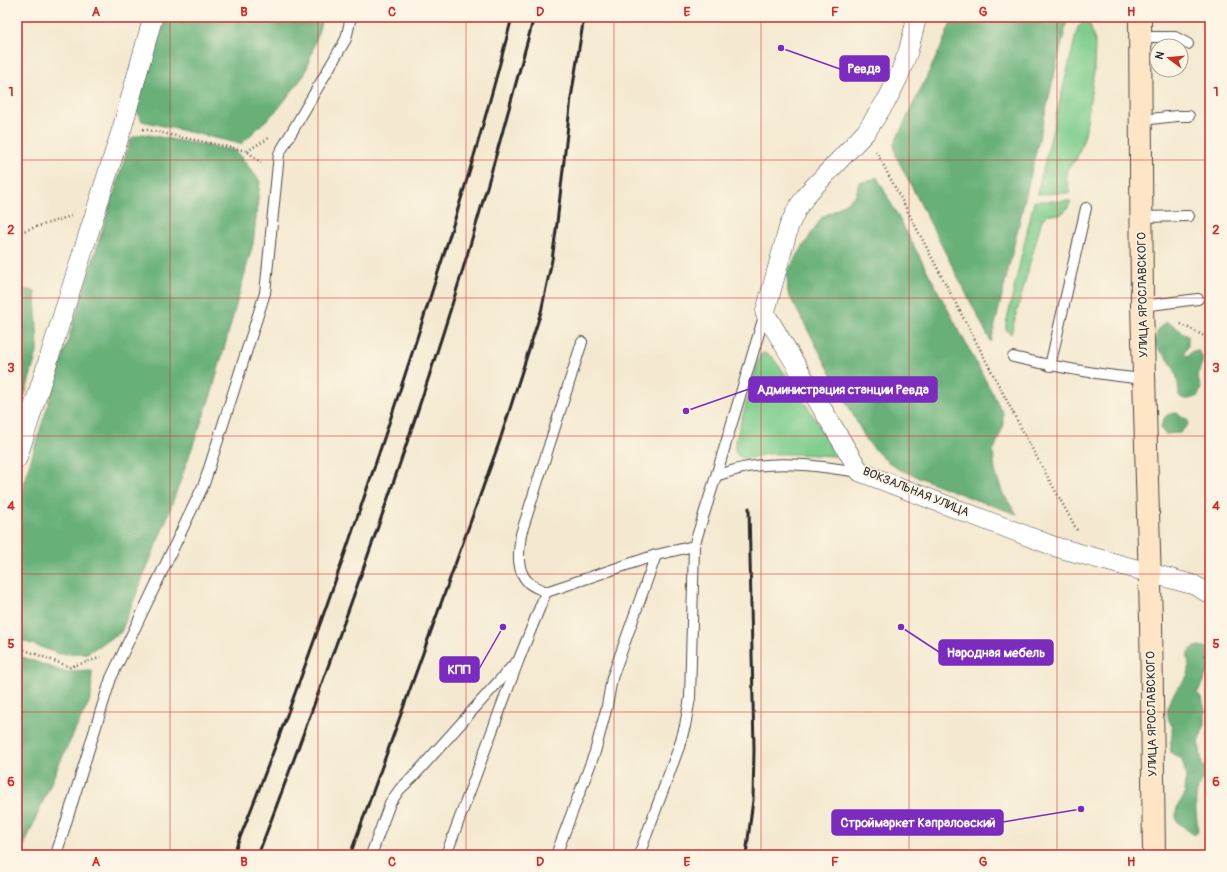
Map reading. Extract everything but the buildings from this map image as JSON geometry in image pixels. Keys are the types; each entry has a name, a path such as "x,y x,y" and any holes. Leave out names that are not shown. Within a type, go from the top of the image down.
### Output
{"street":[{"path":"17,459 123,125 153,17"},
{"path":"765,314 790,226 797,209 808,193 866,132 888,98 908,52 917,17"},
{"name":"УЛИЦА ЯРОСЛАВСКОГО","path":"1140,27 1142,306 1150,574 1154,855"},
{"name":"ВОКЗАЛЬНАЯ УЛИЦА","path":"765,314 860,472 1056,547 1150,574"},
{"path":"1150,574 1194,585 1210,594"}],"lane":[{"path":"56,855 111,678 204,484 265,293 279,154 346,39 351,17"},
{"path":"1140,27 1177,38"},
{"path":"1141,120 1189,116"},
{"path":"1050,366 1086,208"},
{"path":"1142,217 1190,216"},
{"path":"1142,306 1198,299"},
{"path":"639,855 679,747 685,726 690,698 694,546 765,314"},
{"path":"582,342 521,534 518,557 521,572 529,584 546,592 656,555 694,546"},
{"path":"1014,357 1050,366 1118,377 1144,379"},
{"path":"716,476 754,466 782,464 818,466 860,472"},
{"path":"556,855 595,752 607,706 612,678 656,555"},
{"path":"446,855 519,659 546,592"},
{"path":"371,855 390,803 400,789 413,777 519,659"}],"path":[{"path":"123,125 247,151 277,176"},
{"path":"866,132 1029,443 1093,558"},
{"path":"17,233 97,208"},
{"path":"1181,324 1210,339"},
{"path":"17,647 70,667 125,650"},
{"path":"1204,656 1210,652"}],"green space":[{"path":"166,17 323,17 305,74 278,109 241,144 142,121 136,110"},
{"path":"953,17 1068,17 991,342 896,156 894,144 942,45"},
{"path":"1084,21 1090,25 1095,41 1094,72 1085,135 1076,160 1067,169 1066,176 1070,193 1037,194 1078,27"},
{"path":"143,134 236,151 260,181 253,244 212,392 167,518 121,632 87,653 60,654 17,639 17,504 131,138"},
{"path":"877,177 1003,413 1003,427 993,452 995,471 1003,494 1017,514 976,500 898,469 882,457 867,441 788,293 787,272 822,217 834,211 856,195 859,182 869,181"},
{"path":"1034,201 1071,201 1067,209 1060,215 1048,214 1042,219 1011,334 1006,330 1006,324"},
{"path":"17,288 35,291 38,349 17,422"},
{"path":"1166,322 1173,325 1188,336 1188,346 1184,354 1188,356 1192,351 1199,351 1202,357 1198,376 1201,388 1198,396 1190,399 1181,398 1179,396 1178,380 1174,368 1156,347 1158,330"},
{"path":"764,353 772,357 789,379 837,452 835,456 767,454 743,458 737,454 735,451 735,443 760,355"},
{"path":"1177,413 1188,420 1188,425 1180,433 1165,434 1161,428 1165,417 1170,414"},
{"path":"1199,646 1210,648 1210,674 1207,673 1197,694 1202,698 1205,710 1205,724 1198,743 1203,767 1210,764 1210,780 1204,779 1197,790 1196,811 1198,832 1194,835 1177,822 1176,810 1185,795 1184,789 1186,777 1182,759 1171,753 1170,747 1172,726 1168,716 1168,709 1172,696 1188,673 1188,653 1193,648"},
{"path":"17,655 64,672 92,671 91,698 60,762 20,855 17,855"}],"railway":[{"path":"233,855 300,681 381,446 460,203 512,17"},
{"path":"258,855 350,608 449,316 499,145 534,17"},
{"path":"350,855 499,443 541,312 552,260 571,98 584,17"},
{"path":"746,855 753,800 754,749 749,508"}],"place":[{"name":"Ревда","path":"781,48"},
{"name":"Администрация станции Ревда","path":"686,411"},
{"name":"КПП","path":"503,627"},
{"name":"Народная мебель","path":"901,627"},
{"name":"Строймаркет Капраловский","path":"1081,809"}]}
